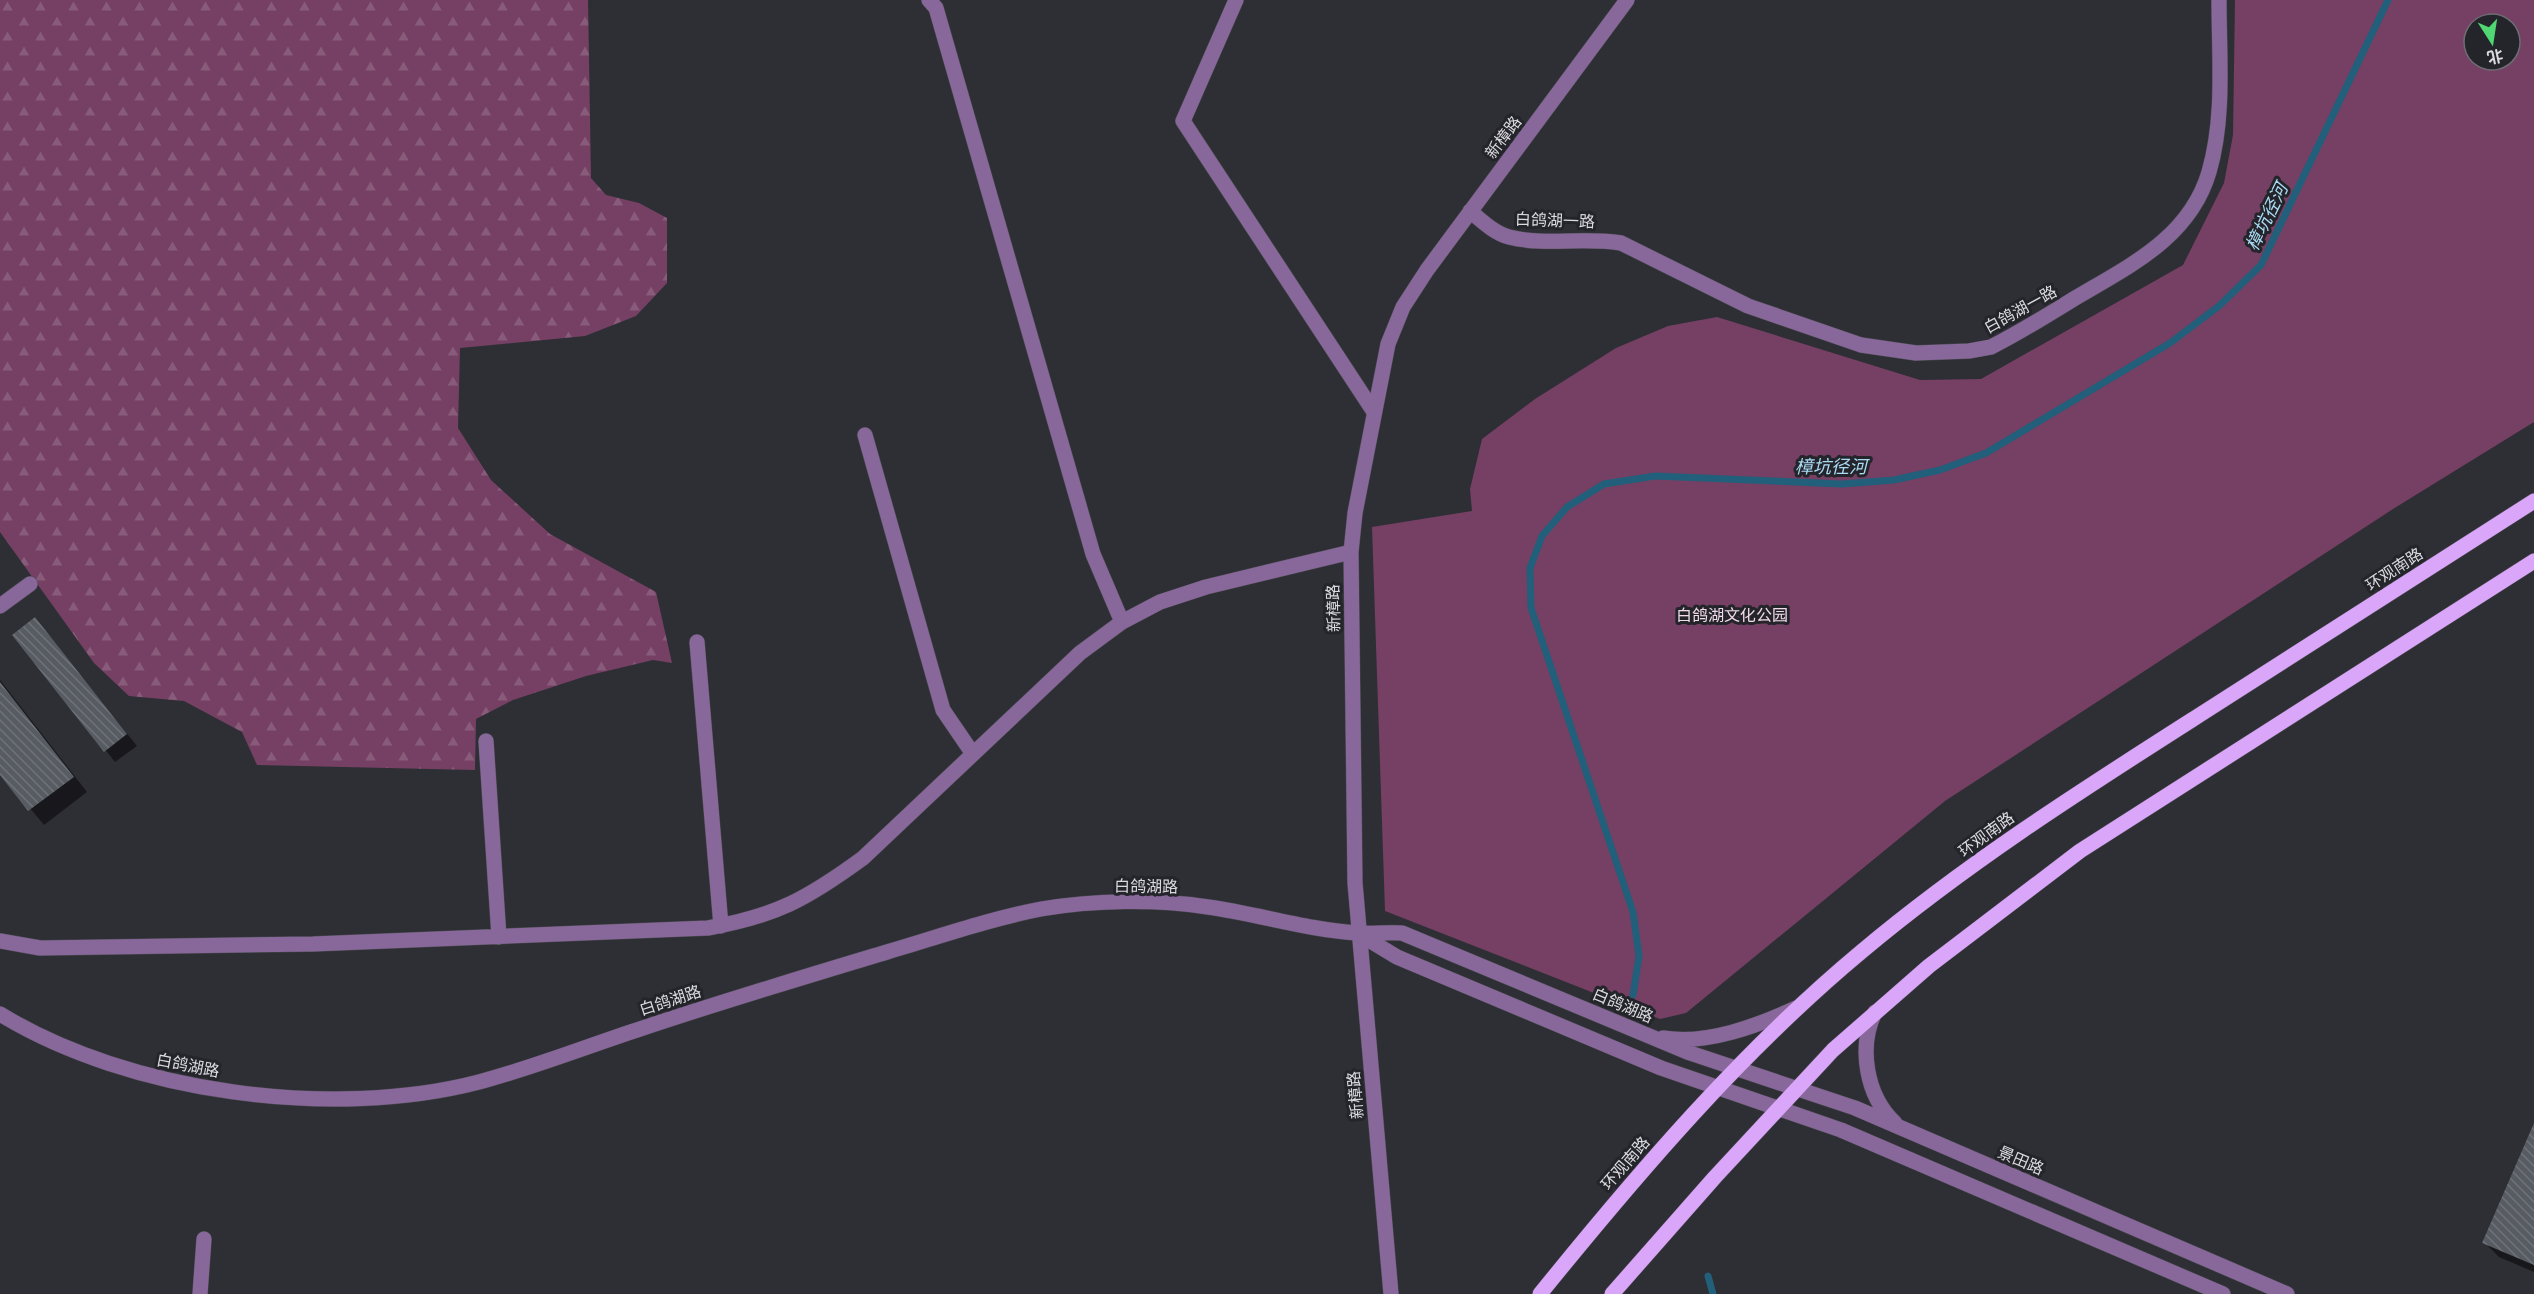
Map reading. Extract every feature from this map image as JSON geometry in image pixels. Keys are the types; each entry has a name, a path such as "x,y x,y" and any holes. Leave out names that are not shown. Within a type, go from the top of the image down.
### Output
{"main road":[{"name":"环观南路","path":"1540,1294 1602,1218 1718,1088 1799,1007 1906,915 2047,812 2534,501"},
{"path":"1612,1294 1797,1089 1875,1011 1982,923 2080,851 2534,561"}],"street":[{"path":"929,0 936,8 1093,554 1122,622"},
{"path":"1236,0 1183,121 1374,412"},
{"name":"新樟路","path":"1391,1294 1355,883 1351,552 1355,513 1388,344 1403,307 1470,212 1627,0"},
{"name":"白鸽湖一路","path":"1470,212 1490,228 1508,237 1528,240 1599,239 1621,243 1748,306 1861,345 1916,353 1969,351 1991,347 2150,254 2186,220 2205,182 2216,142 2220,106 2219,0"},
{"path":"865,435 943,710 973,754"},
{"path":"0,941 40,948 313,944 721,926 751,921 789,906 826,886 863,858 1080,653 1122,622 1160,602 1206,587 1351,552"},
{"path":"0,606 30,584"},
{"path":"697,642 721,926"},
{"path":"486,741 500,937"},
{"name":"白鸽湖路","path":"0,1014 19,1026 78,1051 136,1072 197,1086 259,1096 319,1098 429,1092 479,1082 708,1006 995,919 1045,909 1096,903 1205,906 1359,934 1402,933 1648,1036 1737,1069"},
{"name":"白鸽湖路","path":"1359,934 1397,957 1661,1068 1718,1088"},
{"path":"1648,1036 1672,1040 1715,1035 1753,1026 1799,1007"},
{"path":"1875,1011 1865,1040 1868,1066 1882,1106 1899,1127"},
{"name":"景田路","path":"1737,1069 1855,1108 2287,1294"},
{"path":"1718,1088 1840,1130 2223,1294"},
{"path":"200,1294 204,1239"}],"green space":[{"path":"0,0 588,0 591,178 606,195 639,203 667,218 667,283 636,316 585,336 460,348 458,428 491,480 550,534 656,592 672,663 653,660 586,676 513,700 476,719 475,770 257,765 242,732 184,701 129,696 94,663 0,532"},
{"name":"白鸽湖文化公园","path":"2235,0 2534,0 2534,422 2393,509 1945,801 1686,1013 1660,1019 1385,911 1372,527 1472,511 1470,489 1482,439 1535,399 1616,348 1668,326 1717,317 1920,380 1981,379 2183,265 2224,183 2233,135"}],"building":[{"path":"35,617 127,734 104,752 12,635"},
{"path":"0,682 74,777 28,811 0,775"},
{"path":"2534,1123 2534,1265 2482,1243"}],"waterway":[{"name":"樟坑径河","path":"1633,995 1639,956 1633,912 1531,608 1530,568 1542,536 1567,507 1604,484 1655,476 1842,484 1894,480 1940,470 1986,453 2170,343 2219,306 2261,265 2388,0"},
{"name":"樟坑径河","path":"1708,1276 1713,1294"}]}
